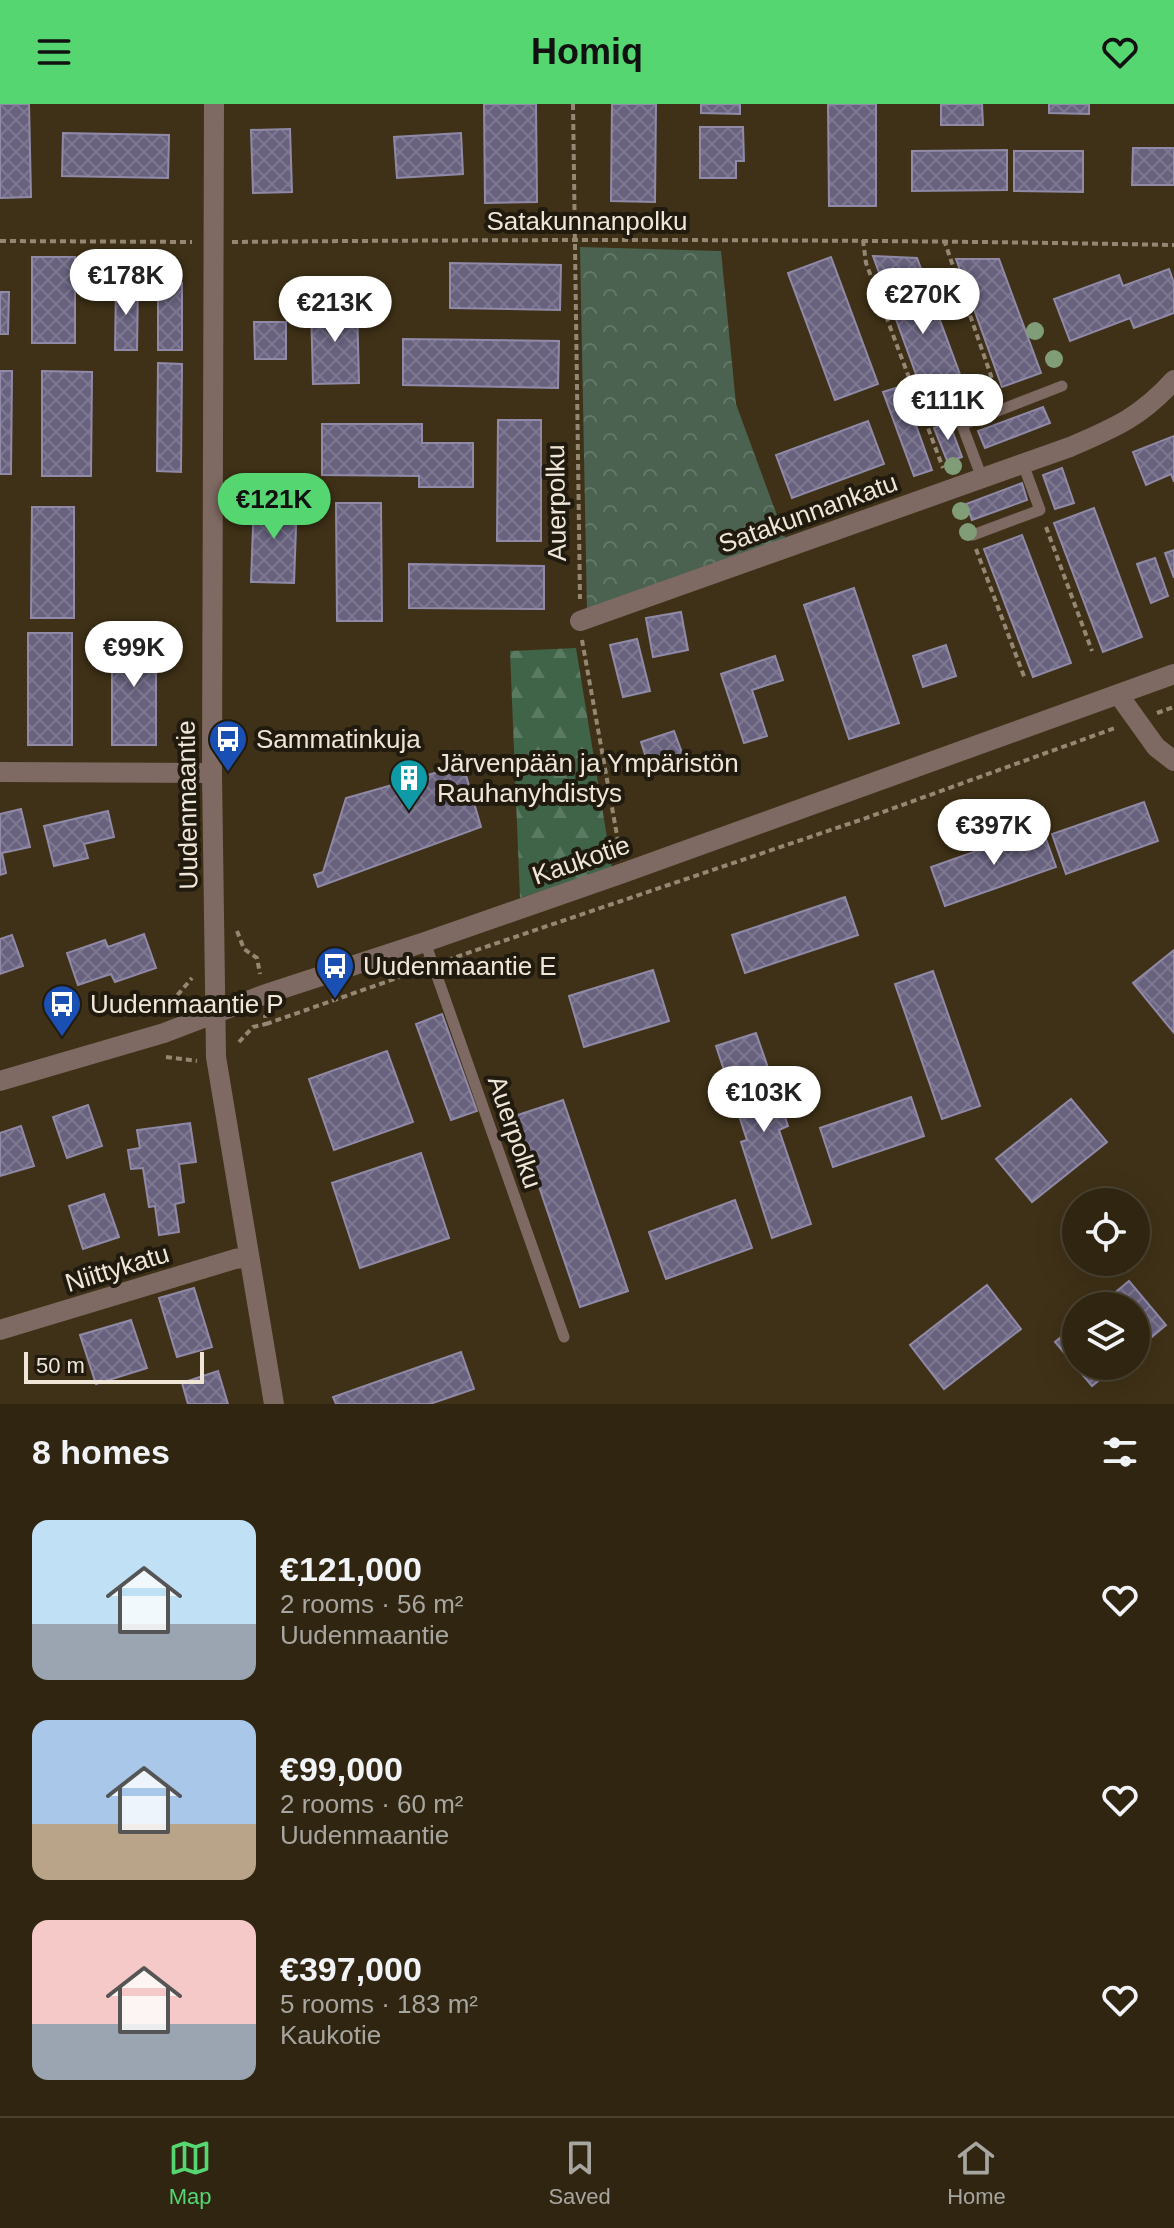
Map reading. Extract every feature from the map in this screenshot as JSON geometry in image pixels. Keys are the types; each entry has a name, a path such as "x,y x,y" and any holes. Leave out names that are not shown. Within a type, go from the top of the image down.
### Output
{"street":[{"name":"Uudenmaantie","path":"214,104 212,773 216,1057 274,1404"},
{"name":"Satakunnankatu","path":"580,621 1070,447 1136,416 1174,380"},
{"name":"Kaukotie","path":"0,1081 164,1033 623,873 1174,674"},
{"path":"1118,694 1156,747 1174,761"},
{"path":"0,772 212,773"},
{"name":"Niittykatu","path":"0,1330 249,1257"}],"lane":[{"path":"982,478 962,425 1062,386"},
{"path":"973,535 1040,510 1023,464"},
{"name":"Auerpolku","path":"425,942 564,1337"}],"path":[{"name":"Auerpolku","path":"573,104 580,621 623,873"},
{"path":"863,240 866,263 951,489"},
{"name":"Satakunnanpolku","path":"0,241 944,240 1174,245"},
{"path":"944,240 1003,409"},
{"path":"1040,510 1092,651"},
{"path":"973,535 1025,679"},
{"path":"266,1024 869,817 1174,707"}],"green space":[{"path":"580,247 721,251 736,404 786,540 587,612"},
{"path":"576,648 612,868 520,898 510,651"}],"building":[{"path":"0,104 29,104 31,197 0,198"},
{"path":"484,104 536,104 537,202 485,203"},
{"path":"612,104 656,104 655,202 611,201"},
{"path":"701,104 740,104 740,114 701,113"},
{"path":"828,104 876,104 876,206 829,206"},
{"path":"941,104 982,104 983,125 941,125"},
{"path":"1049,104 1089,104 1089,114 1049,113"},
{"path":"700,127 743,127 744,161 736,161 736,178 700,178"},
{"path":"290,129 292,192 253,193 251,130"},
{"path":"63,133 169,135 168,178 62,176"},
{"path":"461,133 463,174 397,178 394,137"},
{"path":"1133,148 1174,148 1174,185 1132,185"},
{"path":"1007,150 1007,190 912,191 912,151"},
{"path":"1014,151 1083,151 1083,192 1014,191"},
{"path":"873,256 917,258 972,407 933,421"},
{"path":"32,257 75,257 75,343 32,343"},
{"path":"831,257 878,384 835,400 788,273"},
{"path":"956,259 999,259 1041,373 1002,387"},
{"path":"450,263 561,265 560,310 450,308"},
{"path":"1169,269 1174,283 1174,313 1134,328 1130,318 1070,341 1054,299 1119,275 1123,286"},
{"path":"116,283 138,284 137,350 115,350"},
{"path":"158,283 182,283 182,350 158,350"},
{"path":"0,292 9,292 8,334 0,334"},
{"path":"357,304 359,383 313,384 311,305"},
{"path":"254,322 286,322 286,359 255,359"},
{"path":"403,339 559,341 558,388 403,385"},
{"path":"158,363 182,364 181,472 157,471"},
{"path":"0,371 12,371 11,474 0,474"},
{"path":"42,371 92,372 91,476 42,476"},
{"path":"902,386 932,470 914,476 883,392"},
{"path":"1043,407 1050,423 985,448 978,431"},
{"path":"498,420 541,420 541,541 497,541"},
{"path":"868,421 884,464 792,498 776,455"},
{"path":"949,422 962,457 948,463 934,428"},
{"path":"322,424 422,424 422,443 473,443 473,487 419,487 419,476 322,475"},
{"path":"1174,436 1174,482 1171,474 1146,485 1133,452"},
{"path":"1062,468 1074,503 1055,509 1043,475"},
{"path":"1022,483 1027,500 972,520 966,504"},
{"path":"254,499 297,500 294,583 251,582"},
{"path":"336,503 381,503 382,621 337,621"},
{"path":"32,507 74,507 74,618 31,618"},
{"path":"1094,508 1142,637 1103,652 1054,523"},
{"path":"1022,535 1071,663 1033,677 984,549"},
{"path":"1174,550 1174,578 1165,553"},
{"path":"1155,558 1168,596 1151,603 1137,564"},
{"path":"409,564 544,566 544,609 409,608"},
{"path":"854,588 899,723 849,739 804,605"},
{"path":"681,612 688,650 653,657 646,618"},
{"path":"28,633 72,633 72,745 28,745"},
{"path":"112,633 156,633 156,745 112,745"},
{"path":"637,639 650,691 623,697 610,645"},
{"path":"946,645 956,676 923,687 913,656"},
{"path":"775,656 783,680 752,690 767,736 744,743 721,674"},
{"path":"674,731 685,761 651,773 641,742"},
{"name":"Järvenpään ja Ympäristön Rauhanyhdistys","path":"463,765 481,827 318,887 314,875 323,872 346,798"},
{"path":"1144,802 1158,841 1066,874 1052,834"},
{"path":"21,809 30,847 2,853 6,873 0,875 0,814"},
{"path":"108,811 114,837 84,844 88,858 54,866 44,826"},
{"path":"1042,828 1056,867 945,906 931,867"},
{"path":"845,897 858,935 745,973 732,935"},
{"path":"144,934 156,968 115,982 111,974 78,985 67,953 105,940 108,947"},
{"path":"12,935 23,966 0,974 0,939"},
{"path":"1174,950 1174,1033 1133,983"},
{"path":"653,970 669,1021 584,1047 569,996"},
{"path":"933,971 980,1106 942,1119 895,984"},
{"path":"442,1014 477,1111 451,1120 416,1024"},
{"path":"756,1033 788,1126 779,1130 811,1224 772,1238 741,1142 747,1140 716,1046"},
{"path":"387,1051 413,1122 334,1150 309,1079"},
{"path":"911,1097 924,1136 833,1167 820,1128"},
{"path":"1071,1099 1107,1142 1032,1202 996,1159"},
{"path":"563,1100 628,1291 580,1307 515,1116"},
{"path":"88,1105 102,1146 67,1158 53,1117"},
{"path":"190,1123 196,1162 179,1164 184,1202 175,1204 179,1232 159,1235 155,1206 149,1207 143,1168 131,1169 128,1150 140,1148 137,1130"},
{"path":"21,1126 34,1166 0,1176 0,1133"},
{"path":"421,1153 449,1238 360,1268 332,1183"},
{"path":"104,1194 119,1237 83,1249 69,1206"},
{"path":"735,1200 752,1248 666,1279 649,1232"},
{"path":"1129,1281 1138,1292 1116,1292"},
{"path":"987,1285 1021,1329 944,1389 910,1345"},
{"path":"194,1288 212,1347 177,1357 159,1298"},
{"path":"1150,1306 1166,1325 1150,1338"},
{"path":"131,1320 147,1368 96,1384 80,1335"},
{"path":"1062,1336 1062,1350 1055,1342"},
{"path":"461,1352 474,1389 430,1404 336,1404 333,1397"},
{"path":"218,1371 228,1404 188,1404 182,1383"}],"place":[{"name":"Sammatinkuja","path":"228,773"},
{"name":"Järvenpään ja Ympäristön Rauhanyhdistys","path":"409,812"},
{"name":"Uudenmaantie E","path":"335,1000"},
{"name":"Uudenmaantie P","path":"62,1038"}]}
